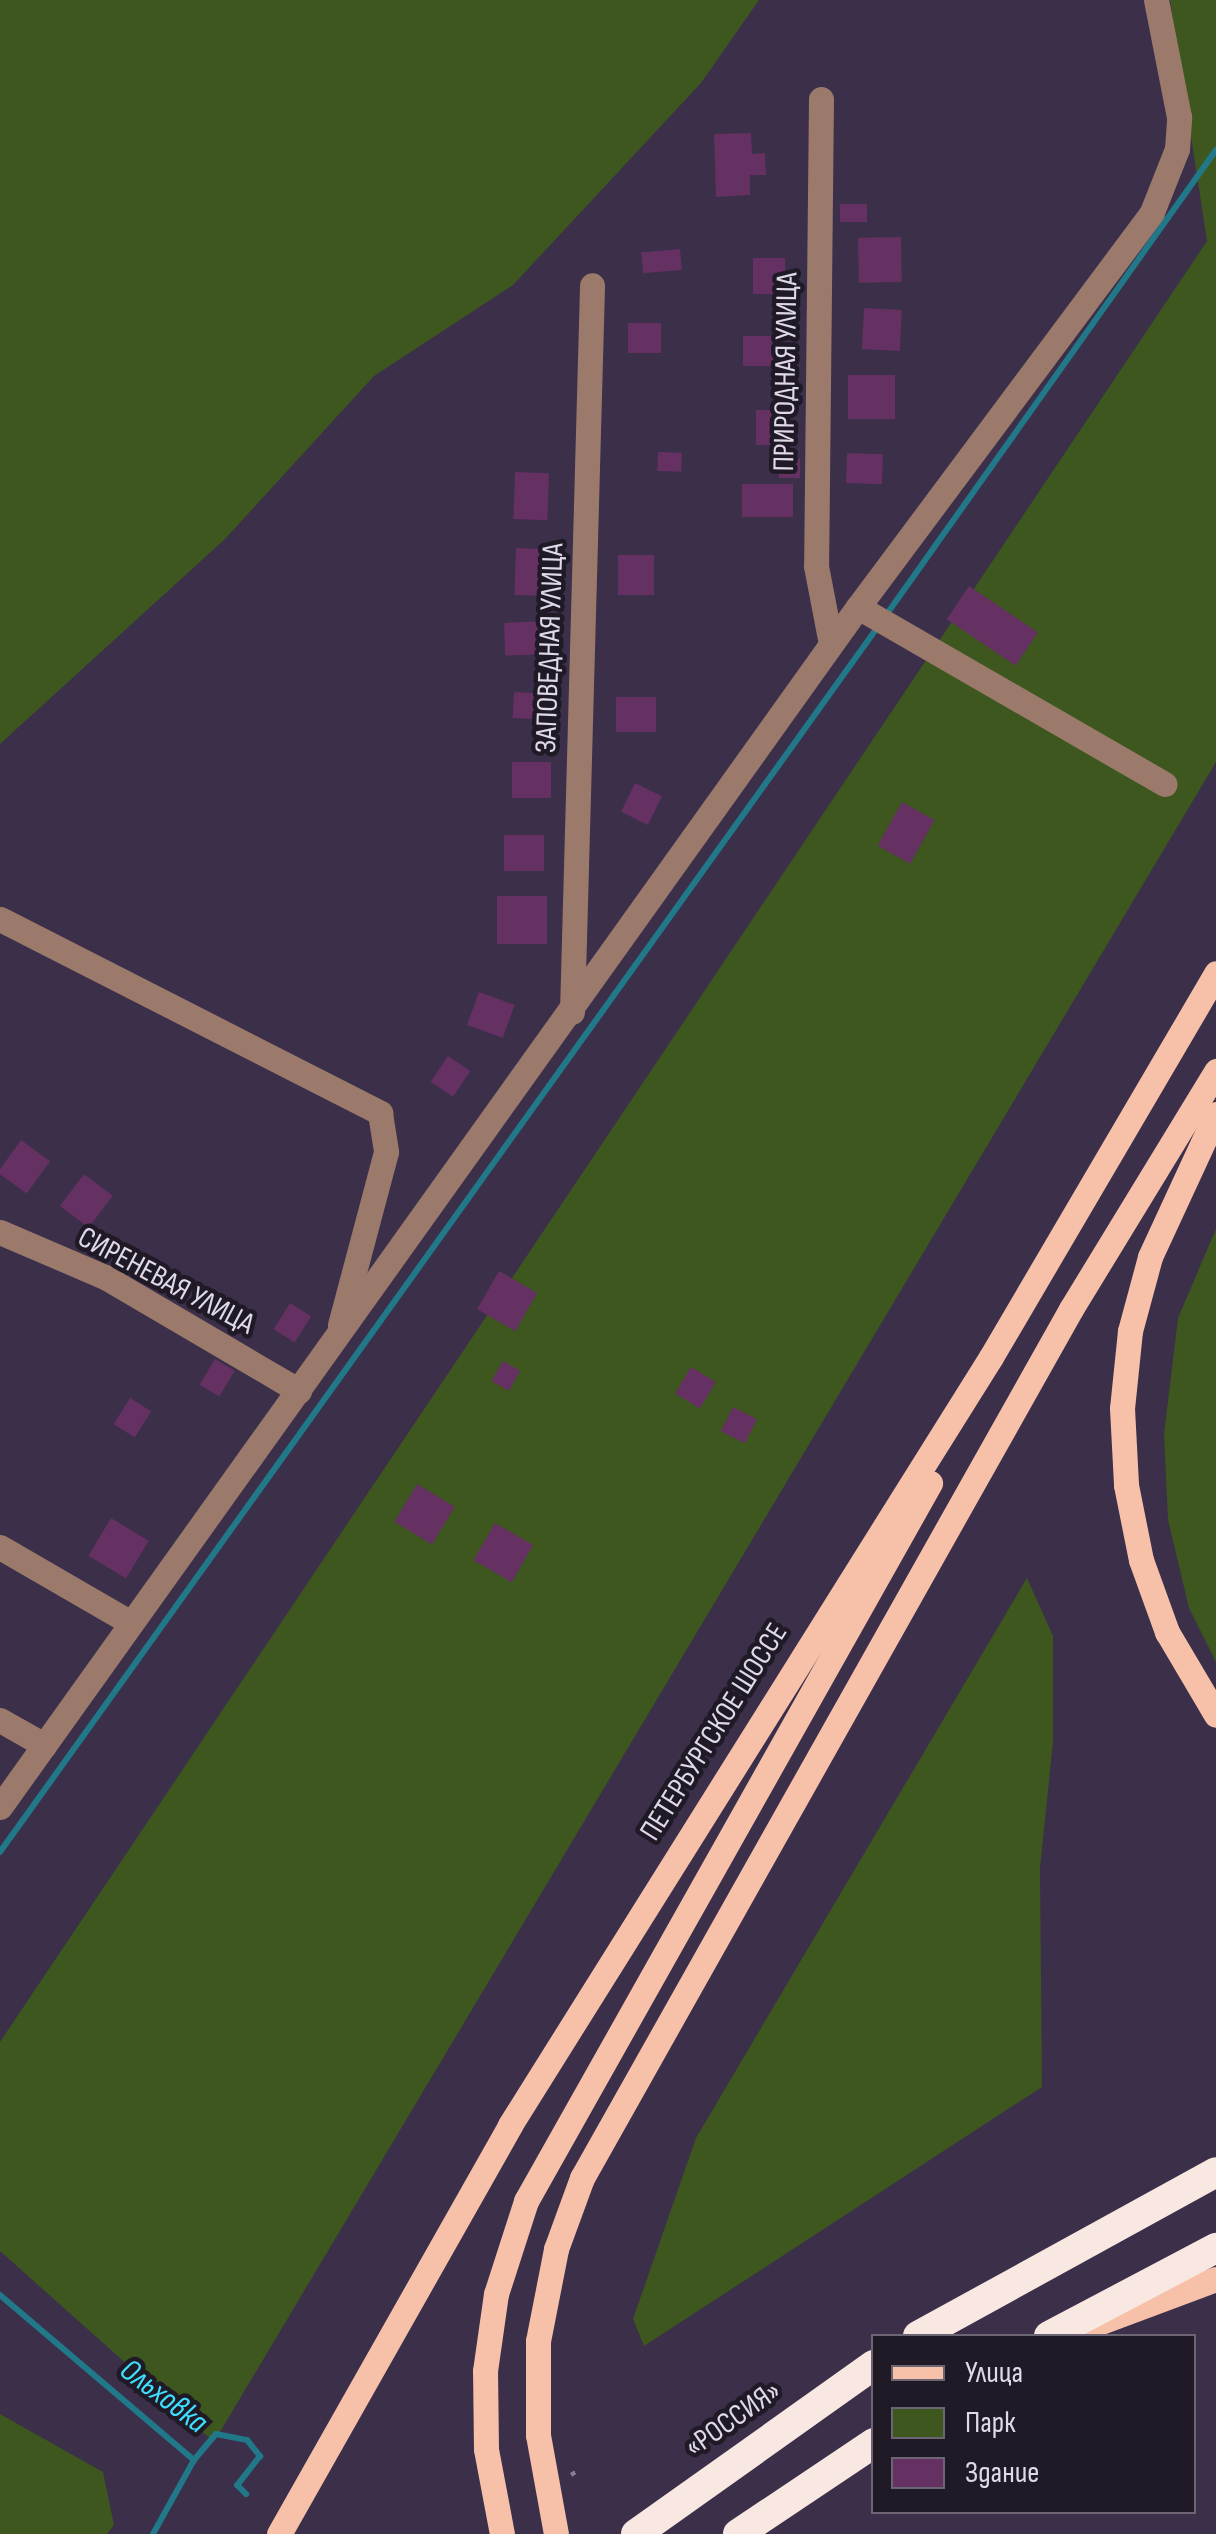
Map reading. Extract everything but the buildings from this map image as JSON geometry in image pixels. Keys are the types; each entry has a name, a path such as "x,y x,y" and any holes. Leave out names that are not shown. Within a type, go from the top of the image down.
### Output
{"highway":[{"path":"921,2334 985,2295 1210,2174"},
{"path":"1053,2334 1216,2248"},
{"name":"«РОССИЯ»","path":"636,2534 871,2367"},
{"path":"738,2534 871,2444"}],"main road":[{"name":"ПЕТЕРБУРГСКОЕ ШОССЕ","path":"279,2534 510,2124 991,1357 1216,973"},
{"path":"556,2534 546,2490 536,2397 547,2285 582,2178 648,2053 1070,1309 1216,1070"},
{"path":"1216,1114 1164,1221 1139,1294 1122,1427 1126,1484 1147,1578 1173,1642 1216,1715"},
{"path":"502,2534 485,2430 487,2352 501,2275 526,2200 938,1468 991,1357"},
{"path":"1067,2334 1216,2279"}],"street":[{"path":"0,1807 832,644 874,616 1152,212 1177,150 1179,117 1156,0"},
{"name":"ПРИРОДНАЯ УЛИЦА","path":"821,99 816,566 832,644"},
{"name":"ЗАПОВЕДНАЯ УЛИЦА","path":"572,1012 592,285"},
{"path":"874,616 1165,784"},
{"path":"0,918 380,1114 386,1152 336,1340"},
{"name":"СИРЕНЕВАЯ УЛИЦА","path":"0,1232 104,1278 299,1391"},
{"path":"0,1547 131,1623"},
{"path":"0,1720 44,1745"}],"green space":[{"path":"0,0 759,0 701,83 513,285 374,376 225,539 0,744"},
{"path":"1170,0 1216,0 1216,762 214,2442 0,2251 0,2042 1207,241"},
{"path":"1216,1229 1216,1662 1189,1608 1168,1520 1164,1434 1178,1318"},
{"path":"1027,1578 1053,1636 1053,1742 1040,1868 1042,2087 644,2346 633,2319 696,2138"},
{"path":"0,2414 103,2472 114,2525 107,2534 0,2534"}],"waterway":[{"path":"884,618 1216,150"},
{"path":"0,1852 877,628"},
{"name":"Ольховка","path":"0,2295 194,2460 216,2434 247,2440 260,2456 237,2485 246,2494"},
{"path":"153,2534 194,2460"}]}
